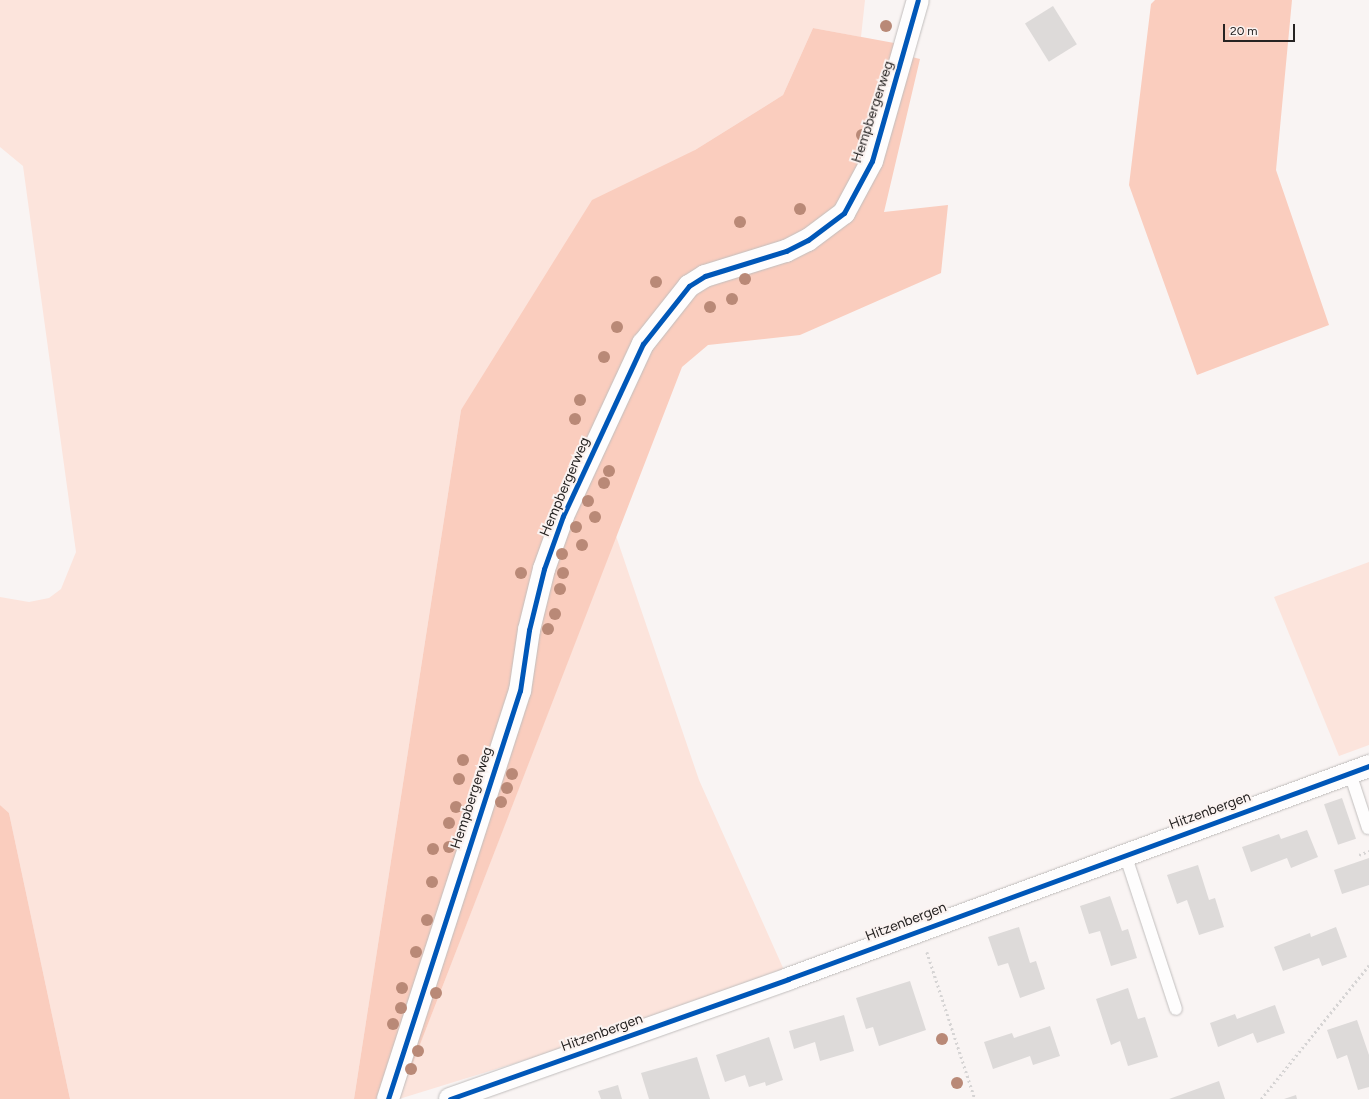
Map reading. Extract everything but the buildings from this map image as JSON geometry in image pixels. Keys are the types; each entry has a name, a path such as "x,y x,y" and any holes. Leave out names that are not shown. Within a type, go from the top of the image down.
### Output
{"street":[{"name":"Hempbergerweg","path":"388,1099 520,691 529,630 544,570 563,516 643,344 675,301 695,282 705,276 734,266 786,251 808,240 844,213 872,161 918,0"},
{"name":"Hitzenbergen","path":"450,1099 788,979 1125,854 1359,770"}],"lane":[{"path":"1359,770 1368,828"},
{"path":"1125,854 1176,1009"}],"path":[{"path":"1359,855 1369,851"},
{"path":"931,964 975,1099"},
{"path":"1261,1099 1369,965"}],"shaded area":[{"path":"0,0 865,0 861,37 813,28 783,95 695,150 461,410 354,1099 70,1099 9,813 0,805 0,597 29,602 49,598 61,589 76,552 23,166 0,147"},
{"path":"1155,0 1292,0 1276,170 1329,325 1197,375 1129,185 1151,4"},
{"path":"813,28 905,45 904,55 920,59 884,212 948,205 941,273 800,335 708,345 682,367 399,1099 354,1099 461,410 592,200 695,150 783,95"},
{"path":"616,536 699,780 788,979 399,1099"},
{"path":"1369,562 1369,745 1339,756 1274,597"},
{"path":"0,805 9,813 70,1099 0,1099"}],"cycle path":[{"path":"388,1099 520,691 529,630 544,569 563,516 643,344 689,286 705,276 786,251 808,240 844,213 872,161 918,0"},
{"path":"450,1099 788,979 1369,766"}]}
